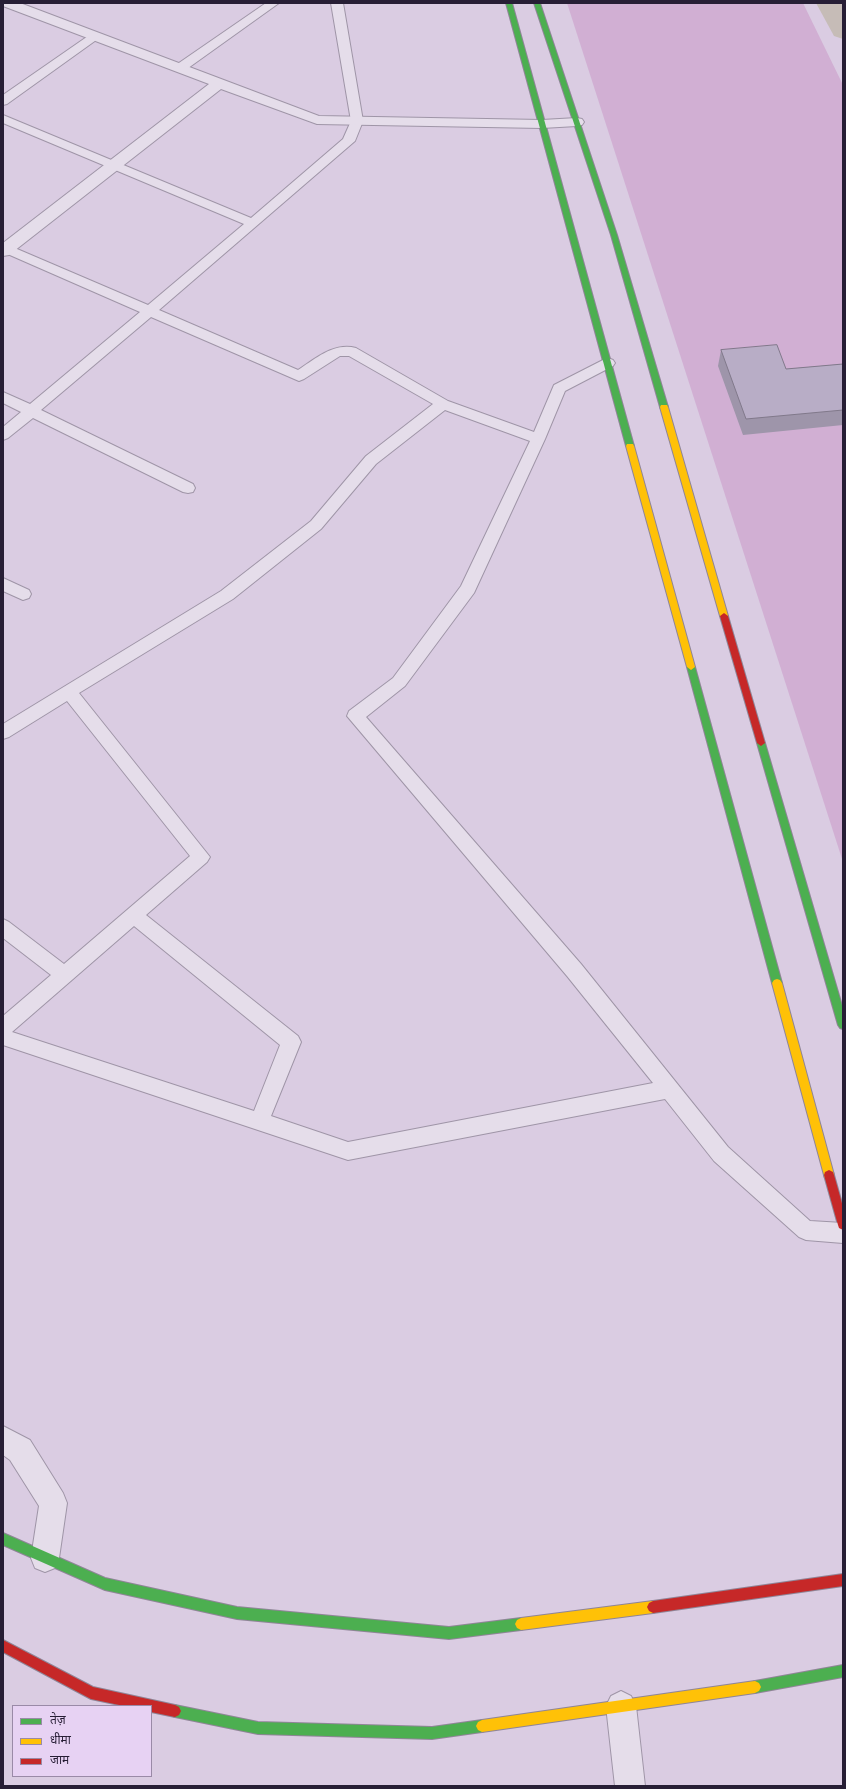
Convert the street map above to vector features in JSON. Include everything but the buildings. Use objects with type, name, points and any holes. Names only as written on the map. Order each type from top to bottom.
[{"type":"street","points":[[7,3],[317,120],[542,124],[577,122]]},
{"type":"street","points":[[509,3],[843,1225]]},
{"type":"street","points":[[537,3],[614,235],[843,1025]]},
{"type":"street","points":[[4,248],[220,83]]},
{"type":"street","points":[[3,1439],[20,1450],[54,1503],[45,1558]]},
{"type":"street","points":[[3,1539],[105,1584],[237,1614],[449,1633],[738,1596],[843,1580]]},
{"type":"street","points":[[3,1646],[91,1693],[148,1705]]},
{"type":"street","points":[[152,1706],[258,1728],[432,1733],[757,1687],[843,1671]]},
{"type":"street","points":[[621,1706],[630,1786]]},
{"type":"lane","points":[[180,68],[273,3]]},
{"type":"lane","points":[[3,435],[349,141],[357,121],[337,3]]},
{"type":"lane","points":[[3,101],[95,36]]},
{"type":"lane","points":[[3,119],[253,223]]},
{"type":"lane","points":[[4,248],[299,376],[337,352],[351,351],[443,404],[538,439]]},
{"type":"lane","points":[[608,363],[559,388],[538,439],[468,589],[399,682],[355,716],[574,970],[721,1154],[806,1230],[843,1233]]},
{"type":"lane","points":[[3,397],[188,488]]},
{"type":"lane","points":[[3,732],[227,595],[316,525],[371,460],[443,404]]},
{"type":"lane","points":[[3,584],[23,594]]},
{"type":"lane","points":[[3,1028],[201,857],[70,692]]},
{"type":"lane","points":[[134,916],[291,1042],[260,1122]]},
{"type":"lane","points":[[3,927],[64,975]]},
{"type":"lane","points":[[3,1037],[348,1151],[669,1089]]},
{"type":"shaded area","points":[[567,3],[803,3],[843,85],[843,862]]},
{"type":"waterway","points":[[829,3],[843,31]]},
{"type":"traffic: fast","points":[[509,3],[630,446]]},
{"type":"traffic: fast","points":[[537,3],[614,235],[664,407]]},
{"type":"traffic: fast","points":[[691,667],[777,983]]},
{"type":"traffic: fast","points":[[761,743],[843,1025]]},
{"type":"traffic: fast","points":[[3,1539],[105,1584],[237,1613],[449,1633],[521,1624]]},
{"type":"traffic: fast","points":[[755,1687],[843,1671]]},
{"type":"traffic: fast","points":[[175,1711],[258,1728],[432,1733],[482,1726]]},
{"type":"traffic: slow","points":[[664,407],[724,616]]},
{"type":"traffic: slow","points":[[630,446],[691,667]]},
{"type":"traffic: slow","points":[[777,983],[829,1175]]},
{"type":"traffic: slow","points":[[521,1624],[653,1607]]},
{"type":"traffic: slow","points":[[482,1726],[755,1687]]},
{"type":"traffic: jam","points":[[724,616],[761,743]]},
{"type":"traffic: jam","points":[[829,1175],[843,1225]]},
{"type":"traffic: jam","points":[[653,1607],[843,1580]]},
{"type":"traffic: jam","points":[[3,1646],[91,1693],[147,1705]]},
{"type":"traffic: jam","points":[[152,1706],[175,1711]]}]
